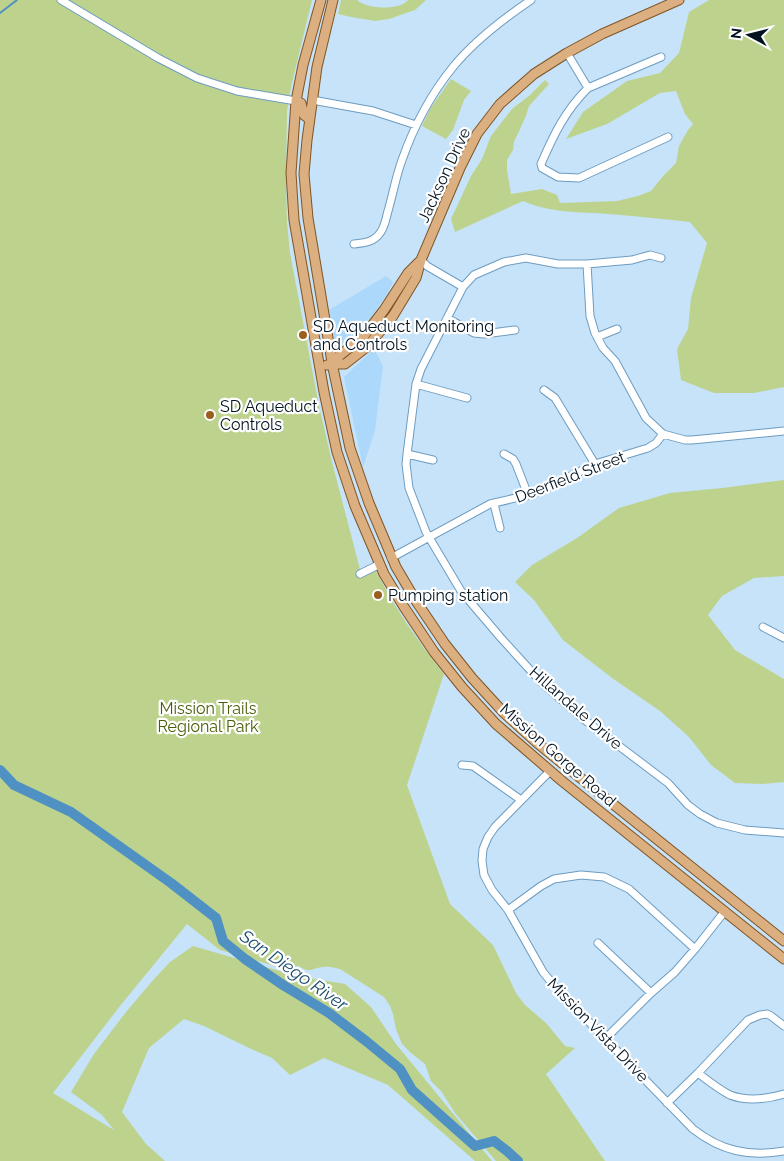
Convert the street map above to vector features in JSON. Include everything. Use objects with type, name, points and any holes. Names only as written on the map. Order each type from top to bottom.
[{"type":"main road","name":"Mission Gorge Road","points":[[321,0],[303,65],[296,100],[291,172],[294,220],[337,452],[355,506],[384,574],[434,652],[462,687],[496,724],[550,771],[784,959]]},
{"type":"main road","name":"Mission Gorge Road","points":[[333,0],[317,68],[309,119],[304,174],[308,218],[333,364],[350,448],[369,503],[396,567],[416,602],[445,644],[472,678],[504,713],[536,742],[784,942]]},
{"type":"main road","name":"Jackson Drive","points":[[320,368],[333,364],[339,356],[363,337],[384,310],[408,273],[421,260],[460,168],[477,134],[500,104],[534,74],[567,53],[669,2],[679,0]]},
{"type":"main road","points":[[296,100],[301,104],[304,115],[309,119]]},
{"type":"street","points":[[61,0],[151,54],[197,78],[237,91],[296,100]]},
{"type":"street","points":[[354,244],[364,244],[382,231],[402,160],[416,125],[427,104],[452,67],[493,28],[531,0]]},
{"type":"street","points":[[567,53],[588,88]]},
{"type":"street","points":[[661,57],[588,88],[579,96],[555,132],[541,164],[542,168],[554,176],[560,178],[579,178],[668,137]]},
{"type":"street","points":[[312,100],[373,111],[416,125]]},
{"type":"street","name":"Hillandale Drive","points":[[661,258],[650,255],[632,260],[587,264],[558,264],[526,258],[504,262],[474,275],[463,287],[421,369],[416,384],[406,464],[409,488],[430,538],[462,591],[540,682],[586,722],[668,783],[688,805],[700,814],[717,823],[745,830],[784,833]]},
{"type":"street","points":[[421,260],[427,266],[463,287]]},
{"type":"street","points":[[587,264],[590,316],[595,334],[603,348],[615,361],[646,418],[663,434],[684,440],[692,440],[784,431]]},
{"type":"street","points":[[447,318],[474,333],[484,334],[515,330]]},
{"type":"street","points":[[597,337],[617,329]]},
{"type":"street","points":[[416,384],[467,398]]},
{"type":"street","points":[[544,390],[555,398],[595,464]]},
{"type":"street","name":"Deerfield Street","points":[[392,558],[490,504],[545,489],[595,464],[648,448],[656,443],[663,434]]},
{"type":"street","points":[[407,454],[433,460]]},
{"type":"street","points":[[504,454],[513,459],[516,464],[528,495]]},
{"type":"street","points":[[494,504],[500,528]]},
{"type":"street","points":[[360,574],[380,564]]},
{"type":"street","points":[[763,627],[784,638]]},
{"type":"street","points":[[462,764],[473,766],[521,800]]},
{"type":"street","name":"Mission Vista Drive","points":[[550,771],[495,827],[488,837],[482,861],[484,875],[492,890],[508,910],[543,972],[556,988],[693,1129],[703,1137],[731,1150],[756,1154],[784,1151]]},
{"type":"street","points":[[508,910],[541,886],[554,880],[581,875],[604,878],[629,889],[695,949]]},
{"type":"street","points":[[606,1038],[675,972],[725,911]]},
{"type":"street","points":[[598,943],[651,993]]},
{"type":"street","points":[[667,1103],[748,1020],[767,1014],[784,1026]]},
{"type":"street","points":[[698,1073],[730,1095],[746,1099],[768,1099],[784,1094]]},
{"type":"shaded area","points":[[386,276],[393,282],[388,293],[372,316],[345,344],[336,346],[329,310]]},
{"type":"shaded area","points":[[374,349],[383,366],[375,430],[363,467],[344,377]]},
{"type":"green space","name":"Mission Trails Regional Park","points":[[0,0],[312,0],[287,111],[286,181],[290,253],[319,406],[362,577],[376,571],[407,624],[444,674],[407,785],[450,904],[493,945],[516,993],[525,1005],[546,1023],[565,1046],[575,1048],[546,1074],[605,1161],[496,1161],[455,1113],[441,1091],[431,1081],[425,1064],[402,1044],[390,1006],[384,997],[340,969],[325,967],[309,970],[299,966],[278,967],[220,950],[187,924],[120,1006],[53,1093],[114,1130],[102,1115],[71,1092],[94,1054],[126,1012],[170,962],[193,946],[297,976],[345,984],[371,1007],[396,1044],[492,1161],[475,1161],[388,1085],[324,1058],[290,1075],[272,1058],[204,1026],[184,1019],[149,1048],[122,1112],[146,1144],[165,1161],[0,1161]]},
{"type":"green space","points":[[341,0],[357,0],[368,5],[383,8],[398,6],[408,0],[426,0],[415,10],[389,19],[375,21],[338,14]]},
{"type":"green space","points":[[709,0],[784,0],[784,387],[754,393],[714,393],[681,380],[677,349],[688,329],[691,298],[707,243],[690,222],[565,211],[544,208],[523,201],[455,232],[451,219],[471,176],[482,159],[491,136],[512,109],[545,80],[549,84],[529,106],[514,142],[513,150],[507,160],[511,194],[542,189],[557,195],[560,203],[617,201],[651,191],[676,163],[679,146],[693,124],[685,114],[676,91],[660,93],[607,124],[566,139],[583,112],[627,81],[660,73],[679,53],[689,12]]},
{"type":"green space","points":[[451,79],[471,91],[464,100],[453,130],[446,139],[422,126],[430,109]]},
{"type":"green space","points":[[784,480],[784,576],[754,578],[722,596],[708,615],[735,650],[784,679],[784,782],[763,784],[735,783],[711,765],[689,737],[660,711],[612,678],[563,640],[534,600],[515,582],[532,565],[577,538],[619,508],[670,493]]},
{"type":"waterway","points":[[0,13],[17,0]]},
{"type":"waterway","name":"San Diego River","points":[[0,770],[14,785],[71,812],[171,883],[216,918],[223,941],[245,959],[329,1013],[366,1041],[400,1069],[412,1090],[475,1146],[494,1141],[518,1161]]},
{"type":"place","name":"SD Aqueduct Monitoring and Controls","points":[[303,335]]},
{"type":"place","name":"SD Aqueduct Controls","points":[[210,415]]},
{"type":"place","name":"Pumping station","points":[[378,595]]}]
